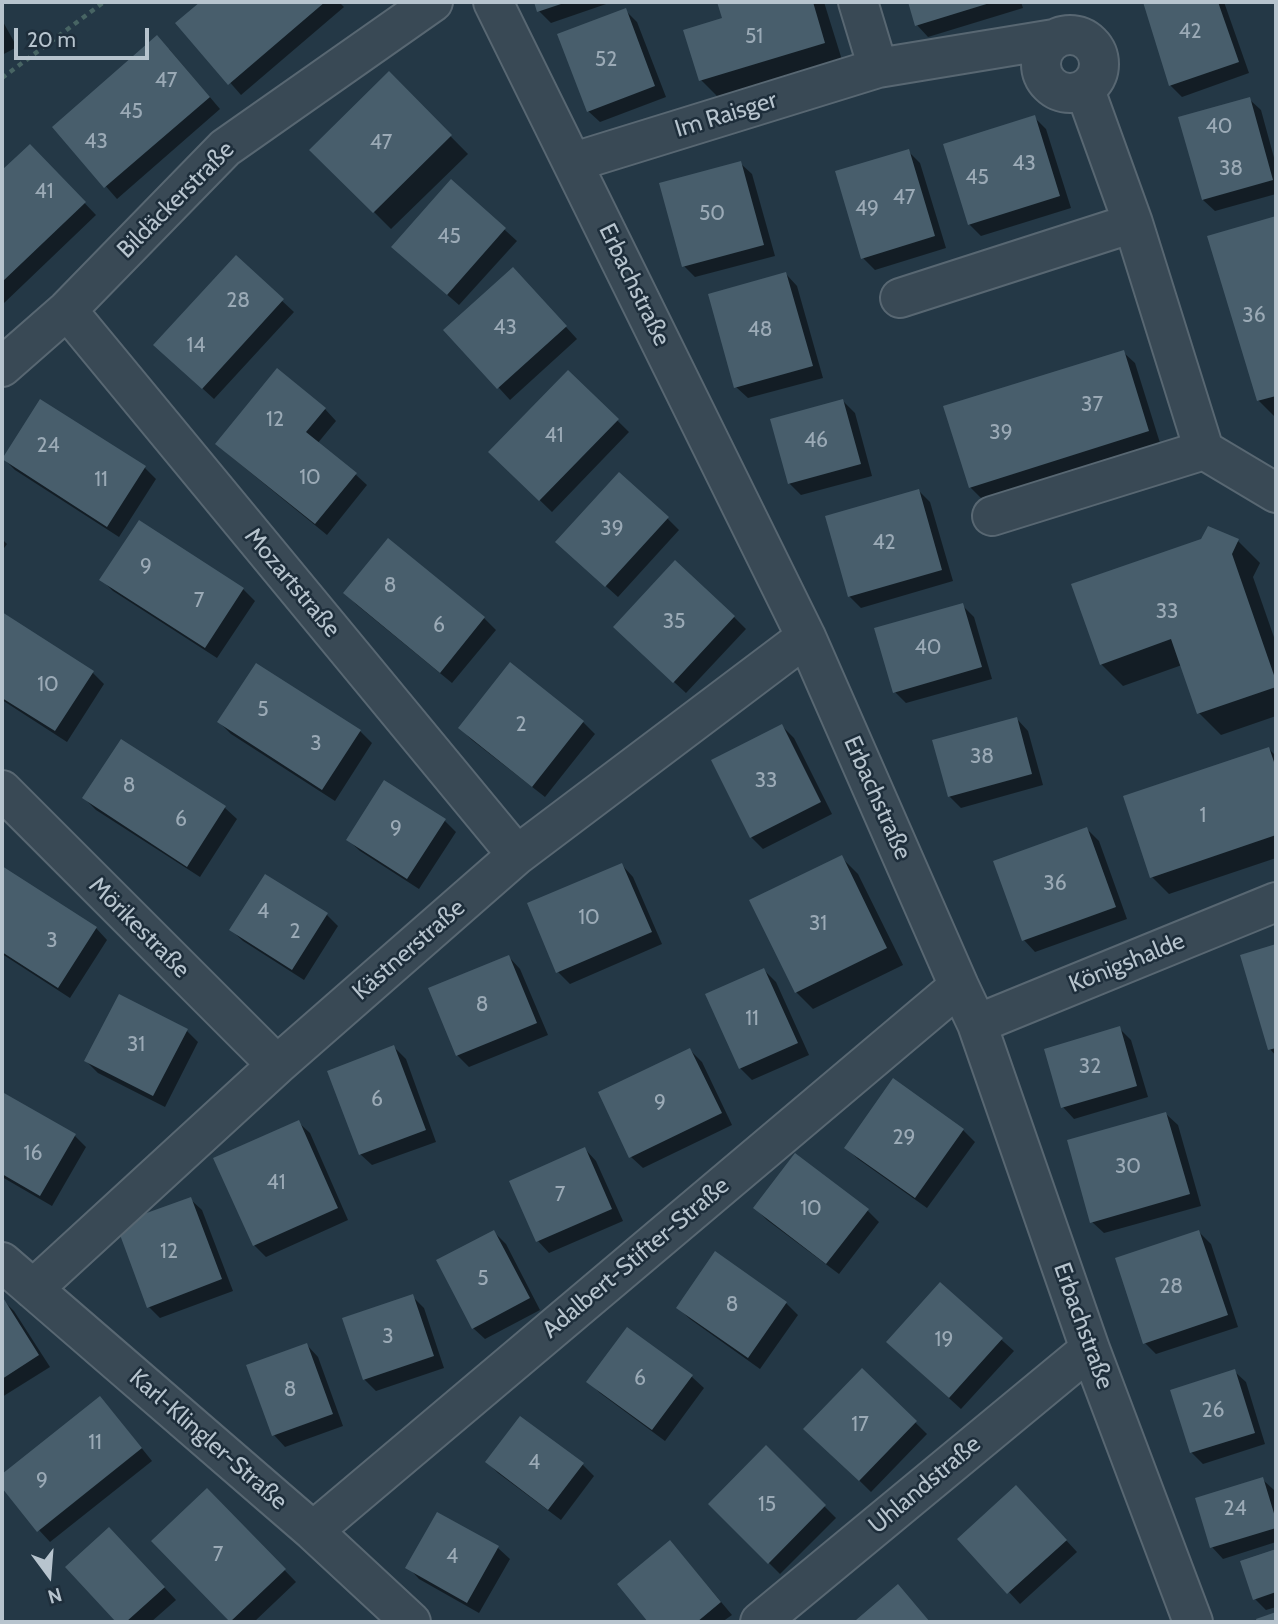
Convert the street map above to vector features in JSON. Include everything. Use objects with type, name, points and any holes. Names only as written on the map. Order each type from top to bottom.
[{"type":"street","name":"Bildäckerstraße","points":[[2,367],[66,310],[225,148],[433,2]]},
{"type":"street","name":"Erbachstraße","points":[[493,2],[806,637],[977,1024],[1090,1349],[1193,1622]]},
{"type":"street","points":[[858,2],[878,68]]},
{"type":"street","name":"Im Raisger","points":[[574,162],[878,68],[1054,39],[1070,34],[1083,37],[1095,48],[1100,63],[1097,77],[1084,90],[1133,223],[1204,450]]},
{"type":"street","points":[[900,298],[1133,223]]},
{"type":"street","name":"Mozartstraße","points":[[66,310],[517,855]]},
{"type":"street","points":[[992,516],[1204,450],[1276,492]]},
{"type":"street","points":[[1276,466],[1273,478],[1276,492]]},
{"type":"street","name":"Kästnerstraße","points":[[33,1289],[277,1065],[517,855],[806,637]]},
{"type":"street","name":"Mörikestraße","points":[[2,790],[277,1065]]},
{"type":"street","name":"Königshalde","points":[[977,1024],[1276,902]]},
{"type":"street","name":"Adalbert-Stifter-Straße","points":[[313,1531],[959,986]]},
{"type":"street","name":"Karl-Klingler-Straße","points":[[2,1262],[313,1531],[411,1622]]},
{"type":"street","name":"Uhlandstraße","points":[[760,1622],[1090,1349]]},
{"type":"path","points":[[2,78],[104,2]]},
{"type":"building","points":[[200,2],[325,2],[228,85],[175,23]]},
{"type":"building","points":[[534,2],[567,2],[537,12]]},
{"type":"building","points":[[717,2],[813,2],[825,43],[699,81],[683,30],[722,18]]},
{"type":"building","points":[[908,2],[993,2],[915,26]]},
{"type":"building","points":[[1143,2],[1218,2],[1239,62],[1169,86]]},
{"type":"building","points":[[626,8],[655,86],[587,112],[557,34]]},
{"type":"building","points":[[157,35],[210,97],[104,188],[52,127]]},
{"type":"building","points":[[389,71],[452,135],[373,213],[309,150]]},
{"type":"building","points":[[1250,97],[1273,180],[1202,200],[1178,117]]},
{"type":"building","points":[[1035,115],[1060,196],[968,225],[943,144]]},
{"type":"building","points":[[30,144],[86,202],[2,282],[2,170]]},
{"type":"building","points":[[909,149],[935,236],[861,259],[835,171]]},
{"type":"building","points":[[741,161],[764,245],[682,267],[659,183]]},
{"type":"building","points":[[451,179],[506,228],[447,295],[391,247]]},
{"type":"building","points":[[1276,216],[1276,396],[1257,401],[1207,236]]},
{"type":"building","points":[[236,255],[284,299],[202,389],[153,345]]},
{"type":"building","points":[[513,267],[567,326],[497,389],[443,330]]},
{"type":"building","points":[[786,272],[813,366],[734,388],[708,294]]},
{"type":"building","points":[[1124,350],[1149,431],[969,488],[943,406]]},
{"type":"building","points":[[277,368],[326,408],[306,432],[357,473],[315,524],[215,444]]},
{"type":"building","points":[[568,370],[619,419],[539,501],[488,452]]},
{"type":"building","points":[[40,399],[146,466],[107,527],[2,459]]},
{"type":"building","points":[[843,399],[861,464],[788,484],[770,419]]},
{"type":"building","points":[[619,472],[669,517],[605,587],[555,542]]},
{"type":"building","points":[[919,489],[942,570],[848,597],[825,516]]},
{"type":"building","points":[[139,520],[244,588],[205,648],[99,580]]},
{"type":"building","points":[[1208,526],[1239,539],[1232,554],[1276,687],[1197,714],[1171,639],[1100,665],[1071,584],[1201,539]]},
{"type":"building","points":[[388,538],[485,617],[440,673],[343,593]]},
{"type":"building","points":[[675,560],[735,616],[673,683],[613,627]]},
{"type":"building","points":[[963,603],[982,667],[893,693],[874,628]]},
{"type":"building","points":[[2,612],[94,671],[55,731],[2,698]]},
{"type":"building","points":[[510,662],[584,721],[532,787],[458,728]]},
{"type":"building","points":[[256,663],[361,730],[322,790],[217,722]]},
{"type":"building","points":[[1017,717],[1032,774],[948,797],[932,740]]},
{"type":"building","points":[[782,724],[821,802],[750,838],[711,760]]},
{"type":"building","points":[[121,739],[226,806],[187,867],[82,798]]},
{"type":"building","points":[[1269,747],[1276,768],[1276,835],[1150,878],[1123,796]]},
{"type":"building","points":[[384,780],[446,819],[407,879],[346,840]]},
{"type":"building","points":[[1087,827],[1116,907],[1022,941],[993,861]]},
{"type":"building","points":[[842,855],[887,948],[795,993],[749,900]]},
{"type":"building","points":[[622,863],[652,932],[556,973],[527,903]]},
{"type":"building","points":[[2,866],[97,927],[58,988],[2,952]]},
{"type":"building","points":[[265,874],[328,913],[292,970],[229,930]]},
{"type":"building","points":[[1276,944],[1276,1048],[1268,1050],[1240,955]]},
{"type":"building","points":[[509,955],[537,1023],[456,1056],[428,988]]},
{"type":"building","points":[[764,968],[798,1043],[739,1069],[705,994]]},
{"type":"building","points":[[119,994],[188,1029],[153,1096],[84,1061]]},
{"type":"building","points":[[1120,1026],[1137,1086],[1061,1108],[1044,1049]]},
{"type":"building","points":[[394,1045],[426,1130],[359,1155],[327,1071]]},
{"type":"building","points":[[690,1048],[722,1113],[629,1158],[598,1092]]},
{"type":"building","points":[[893,1078],[964,1129],[915,1198],[844,1148]]},
{"type":"building","points":[[4,1093],[76,1134],[40,1196],[2,1174]]},
{"type":"building","points":[[1166,1112],[1190,1194],[1090,1223],[1067,1140]]},
{"type":"building","points":[[299,1120],[338,1208],[253,1246],[213,1158]]},
{"type":"building","points":[[585,1147],[612,1209],[536,1242],[509,1181]]},
{"type":"building","points":[[795,1153],[869,1209],[826,1264],[753,1208]]},
{"type":"building","points":[[191,1197],[222,1279],[147,1308],[116,1224]]},
{"type":"building","points":[[494,1230],[530,1298],[472,1329],[436,1260]]},
{"type":"building","points":[[1199,1230],[1228,1315],[1143,1344],[1115,1258]]},
{"type":"building","points":[[715,1251],[787,1302],[748,1358],[676,1308]]},
{"type":"building","points":[[940,1282],[1003,1338],[949,1398],[886,1342]]},
{"type":"building","points":[[413,1294],[434,1356],[363,1380],[342,1318]]},
{"type":"building","points":[[2,1296],[39,1355],[2,1379]]},
{"type":"building","points":[[627,1327],[693,1375],[652,1430],[586,1382]]},
{"type":"building","points":[[307,1343],[333,1414],[272,1436],[246,1365]]},
{"type":"building","points":[[862,1368],[917,1421],[859,1481],[803,1429]]},
{"type":"building","points":[[1235,1369],[1255,1433],[1190,1453],[1170,1390]]},
{"type":"building","points":[[100,1396],[142,1448],[37,1532],[2,1488],[2,1474]]},
{"type":"building","points":[[520,1416],[584,1463],[548,1510],[485,1462]]},
{"type":"building","points":[[766,1445],[826,1505],[768,1564],[708,1504]]},
{"type":"building","points":[[1263,1477],[1276,1528],[1210,1548],[1195,1498]]},
{"type":"building","points":[[1016,1485],[1067,1540],[1007,1594],[957,1539]]},
{"type":"building","points":[[207,1488],[286,1569],[230,1622],[151,1541]]},
{"type":"building","points":[[437,1512],[499,1546],[467,1603],[405,1568]]},
{"type":"building","points":[[109,1527],[165,1587],[126,1622],[116,1622],[65,1567]]},
{"type":"building","points":[[670,1540],[721,1602],[697,1622],[648,1622],[617,1584]]},
{"type":"building","points":[[1276,1549],[1276,1592],[1253,1600],[1240,1561]]},
{"type":"building","points":[[898,1584],[930,1622],[853,1622],[856,1620]]},
{"type":"building","points":[[1276,1612],[1276,1622],[1257,1622],[1256,1619]]}]
